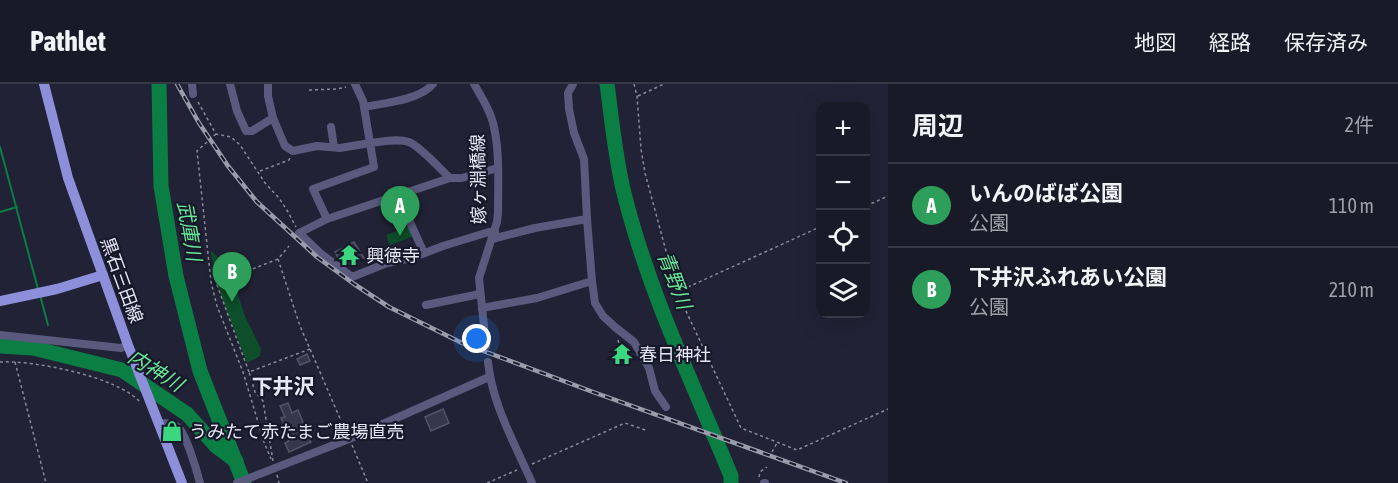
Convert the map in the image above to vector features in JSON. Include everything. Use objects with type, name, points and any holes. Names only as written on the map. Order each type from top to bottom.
[{"type":"main road","name":"黒石三田線","points":[[44,84],[68,178],[134,360],[146,404],[159,423],[182,483]]},
{"type":"main road","points":[[0,301],[57,289],[103,275]]},
{"type":"street","points":[[192,84],[193,94]]},
{"type":"street","points":[[230,84],[237,111],[246,131],[252,131],[273,118]]},
{"type":"street","points":[[268,84],[273,118],[285,146],[293,151],[317,146],[334,147],[388,141],[408,142],[417,147],[450,178]]},
{"type":"street","points":[[364,107],[402,100],[428,90],[433,84]]},
{"type":"street","name":"嫁ヶ淵橋線","points":[[474,84],[494,126],[498,153],[498,213],[479,278],[486,346]]},
{"type":"street","points":[[573,84],[568,93],[569,109],[574,133],[584,159],[595,303],[609,321],[634,342],[649,368],[655,391],[666,407]]},
{"type":"street","points":[[327,219],[313,189],[374,167],[363,101],[356,85]]},
{"type":"street","points":[[331,127],[334,147]]},
{"type":"street","points":[[498,168],[462,178],[450,178],[327,219],[299,233],[320,253],[352,277],[387,263],[412,258],[489,232],[493,235],[587,219]]},
{"type":"street","points":[[393,197],[409,220],[424,253]]},
{"type":"street","points":[[482,308],[537,297],[592,281]]},
{"type":"street","points":[[426,305],[480,294]]},
{"type":"street","points":[[0,335],[121,348],[128,345]]},
{"type":"street","points":[[488,362],[489,377],[500,411],[532,483]]},
{"type":"street","points":[[237,483],[349,439],[489,377]]},
{"type":"street","points":[[159,423],[173,424],[180,428],[194,461],[200,483]]},
{"type":"path","points":[[634,84],[645,173],[677,292],[741,428],[797,450],[888,409]]},
{"type":"path","points":[[637,96],[664,84]]},
{"type":"path","points":[[309,90],[337,89],[356,85]]},
{"type":"path","points":[[193,94],[216,134],[231,137],[240,145],[288,212],[299,233]]},
{"type":"path","points":[[216,134],[197,151],[211,282],[217,306],[243,372],[271,469]]},
{"type":"path","points":[[258,172],[289,160],[293,151]]},
{"type":"path","points":[[870,205],[888,196]]},
{"type":"path","points":[[677,292],[816,229]]},
{"type":"path","points":[[271,469],[263,401],[255,392],[217,285],[231,277],[278,259],[289,246]]},
{"type":"path","points":[[278,259],[300,326],[368,483]]},
{"type":"path","points":[[249,372],[310,349]]},
{"type":"path","points":[[15,361],[46,483]]},
{"type":"path","points":[[0,362],[15,361],[58,368],[109,382],[146,404]]},
{"type":"path","points":[[487,483],[625,423],[648,431]]},
{"type":"path","points":[[772,452],[777,442]]},
{"type":"path","points":[[757,483],[760,472],[767,467]]},
{"type":"green space","points":[[410,226],[414,236],[390,245],[386,235]]},
{"type":"green space","points":[[212,251],[232,277],[245,316],[261,349],[260,356],[247,363],[217,285]]},
{"type":"building","name":"興徳寺","points":[[354,242],[364,258],[350,264],[348,260],[344,263],[335,252]]},
{"type":"building","points":[[307,354],[310,361],[300,365],[297,359]]},
{"type":"building","points":[[288,403],[292,413],[298,410],[311,442],[289,452],[285,443],[289,441],[285,433],[287,431],[281,418],[285,417],[280,406]]},
{"type":"building","points":[[443,409],[449,423],[431,431],[425,417]]},
{"type":"waterway","name":"武庫川","points":[[159,84],[161,186],[176,276],[200,371],[244,483]]},
{"type":"waterway","name":"青野川","points":[[607,84],[618,166],[634,229],[658,301],[731,476],[731,483]]},
{"type":"waterway","points":[[0,147],[38,289]]},
{"type":"waterway","points":[[0,212],[17,207]]},
{"type":"waterway","points":[[40,295],[48,325]]},
{"type":"waterway","name":"内神川","points":[[0,346],[33,348],[122,370],[187,414],[216,446],[236,461]]},
{"type":"railway","points":[[177,84],[199,123],[228,166],[257,202],[317,257],[389,307],[462,343],[846,483]]},
{"type":"place","name":"いんのばば公園","points":[[400,236]]},
{"type":"place","name":"興徳寺","points":[[349,255]]},
{"type":"place","name":"下井沢ふれあい公園","points":[[232,302]]},
{"type":"place","name":"春日神社","points":[[622,354]]},
{"type":"place","name":"うみたて赤たまご農場直売","points":[[172,431]]},
{"type":"district","name":"下井沢","points":[[283,386]]}]
